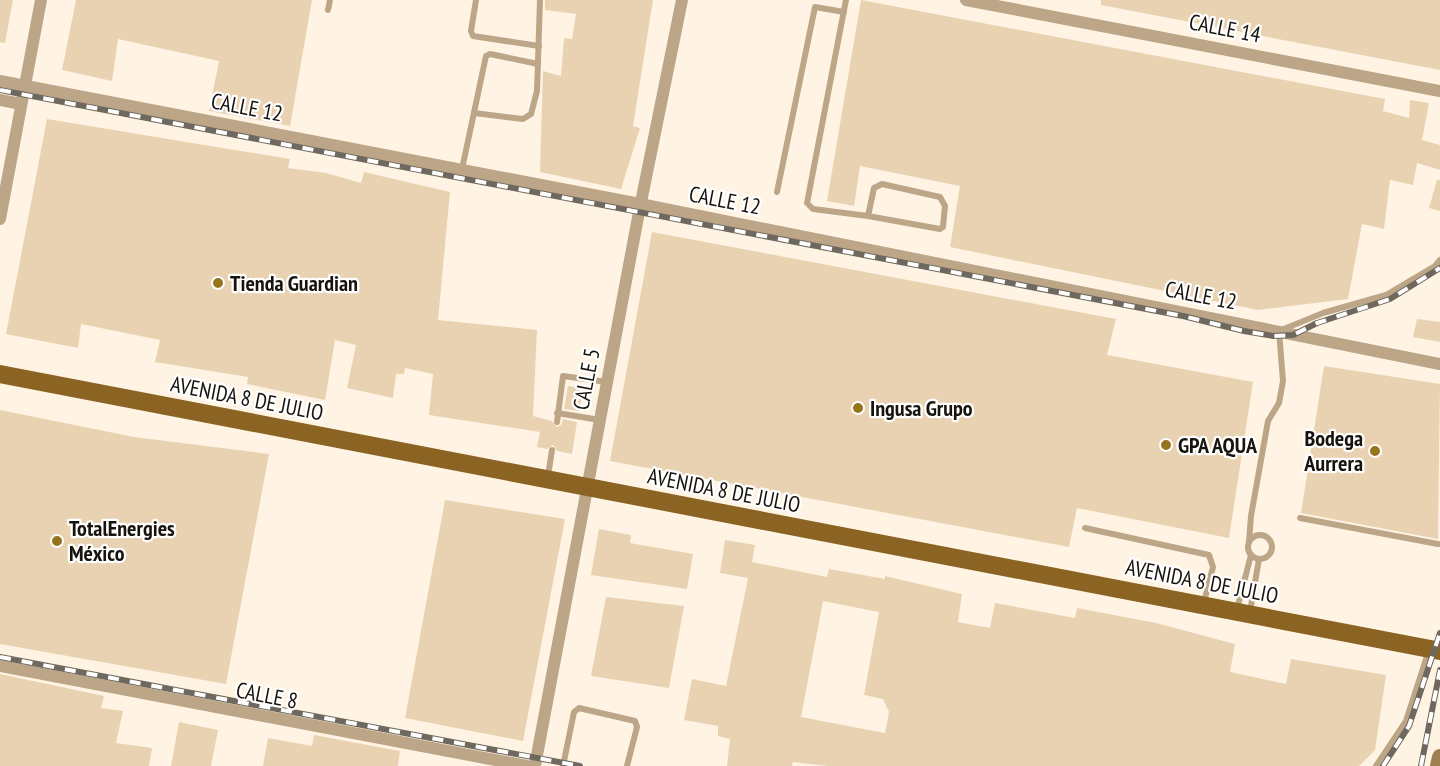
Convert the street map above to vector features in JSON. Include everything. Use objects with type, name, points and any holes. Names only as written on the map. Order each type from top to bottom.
[{"type":"main road","name":"AVENIDA 8 DE JULIO","points":[[0,374],[1435,650]]},
{"type":"main road","points":[[1438,766],[1440,757]]},
{"type":"street","points":[[0,219],[41,0]]},
{"type":"street","name":"CALLE 5","points":[[535,766],[640,204],[681,0]]},
{"type":"street","name":"CALLE 14","points":[[966,0],[1440,91]]},
{"type":"street","name":"CALLE 12","points":[[0,81],[640,204],[1440,364]]},
{"type":"street","points":[[0,100],[21,104]]},
{"type":"street","name":"CALLE 8","points":[[0,666],[527,766]]},
{"type":"lane","points":[[328,10],[330,0]]},
{"type":"lane","points":[[476,0],[471,32],[473,36],[538,46]]},
{"type":"lane","points":[[474,113],[528,118],[537,91],[540,0]]},
{"type":"lane","points":[[846,0],[807,199],[813,209],[940,229],[943,227],[945,206],[940,196],[882,184],[874,188],[868,216]]},
{"type":"lane","points":[[777,192],[815,7],[844,12]]},
{"type":"lane","points":[[462,170],[487,55],[538,64]]},
{"type":"lane","points":[[1243,614],[1251,555],[1251,516],[1268,421],[1279,403],[1283,381],[1279,331],[1323,313],[1386,294],[1435,266],[1440,260]]},
{"type":"lane","points":[[557,422],[564,375],[607,382]]},
{"type":"lane","points":[[558,413],[600,420]]},
{"type":"lane","points":[[547,480],[552,450]]},
{"type":"lane","points":[[1300,518],[1438,544]]},
{"type":"lane","points":[[1085,528],[1209,555],[1213,567],[1203,605]]},
{"type":"lane","points":[[1243,614],[1259,559],[1270,553],[1269,539],[1261,536],[1250,542]]},
{"type":"lane","points":[[1251,555],[1259,559]]},
{"type":"lane","points":[[1376,766],[1406,721],[1435,650]]},
{"type":"lane","points":[[563,766],[574,712],[579,708],[635,721],[637,727],[627,766]]},
{"type":"building","points":[[0,0],[13,0],[5,43],[0,42]]},
{"type":"building","points":[[76,0],[312,0],[290,126],[209,111],[219,61],[118,39],[112,81],[62,70]]},
{"type":"building","points":[[545,0],[653,0],[633,126],[640,128],[621,189],[540,172],[543,71],[561,76],[564,38],[572,39],[576,14],[545,10]]},
{"type":"building","points":[[861,0],[1385,99],[1383,111],[1409,118],[1410,100],[1429,103],[1422,140],[1440,145],[1440,170],[1417,163],[1413,185],[1390,180],[1384,229],[1362,224],[1348,299],[1258,310],[950,247],[960,186],[860,166],[854,206],[827,201]]},
{"type":"building","points":[[1101,0],[1440,0],[1440,70],[1101,5]]},
{"type":"building","points":[[47,119],[290,159],[288,168],[326,173],[361,183],[364,172],[450,192],[438,320],[537,330],[533,416],[552,421],[557,427],[561,425],[563,419],[577,422],[572,454],[557,451],[553,445],[547,449],[537,447],[540,432],[429,415],[433,374],[405,368],[404,374],[396,374],[393,398],[347,388],[356,345],[335,340],[325,400],[247,384],[248,377],[155,362],[160,340],[81,324],[78,348],[6,334]]},
{"type":"building","points":[[1437,180],[1440,180],[1440,211],[1429,208]]},
{"type":"building","name":"Ingusa Grupo","points":[[652,232],[1116,319],[1107,355],[1253,382],[1229,538],[1077,508],[1069,547],[610,461]]},
{"type":"building","points":[[1417,319],[1440,322],[1440,342],[1413,337]]},
{"type":"building","name":"Bodega Aurrera","points":[[1324,366],[1440,384],[1438,539],[1301,513]]},
{"type":"building","points":[[568,386],[583,388],[579,411],[564,409]]},
{"type":"building","points":[[0,410],[134,437],[269,454],[226,684],[0,644]]},
{"type":"building","points":[[445,500],[565,519],[523,741],[405,718]]},
{"type":"building","points":[[599,529],[631,535],[630,543],[693,554],[687,589],[591,575]]},
{"type":"building","points":[[725,540],[755,545],[752,562],[827,577],[829,569],[885,579],[885,576],[962,594],[958,622],[990,628],[995,603],[1075,618],[1077,608],[1156,623],[1235,644],[1230,672],[1286,684],[1291,659],[1386,675],[1375,750],[1359,766],[827,766],[793,762],[792,766],[727,766],[730,739],[718,736],[718,726],[684,720],[692,679],[726,686],[748,578],[720,573]],"holes":[[[823,601],[879,612],[864,695],[883,699],[889,712],[885,733],[801,717]]]},
{"type":"building","points":[[606,597],[684,606],[669,688],[591,676]]},
{"type":"building","points":[[0,674],[104,696],[101,708],[123,711],[116,743],[152,748],[149,766],[0,766]]},
{"type":"building","points":[[179,722],[218,730],[211,766],[171,766]]},
{"type":"building","points":[[314,735],[400,751],[398,766],[263,766],[268,738],[312,746]]},
{"type":"railway","points":[[0,90],[1183,316],[1273,336],[1293,335],[1317,323],[1390,299],[1440,268]]},
{"type":"railway","points":[[1383,766],[1409,726],[1440,633]]},
{"type":"railway","points":[[0,657],[580,766]]},
{"type":"railway","points":[[1421,766],[1440,670]]},
{"type":"place","name":"Tienda Guardian","points":[[218,283]]},
{"type":"place","name":"Ingusa Grupo","points":[[858,408]]},
{"type":"place","name":"GPA AQUA","points":[[1166,445]]},
{"type":"place","name":"Bodega Aurrera","points":[[1375,451]]},
{"type":"place","name":"TotalEnergies México","points":[[57,541]]}]
